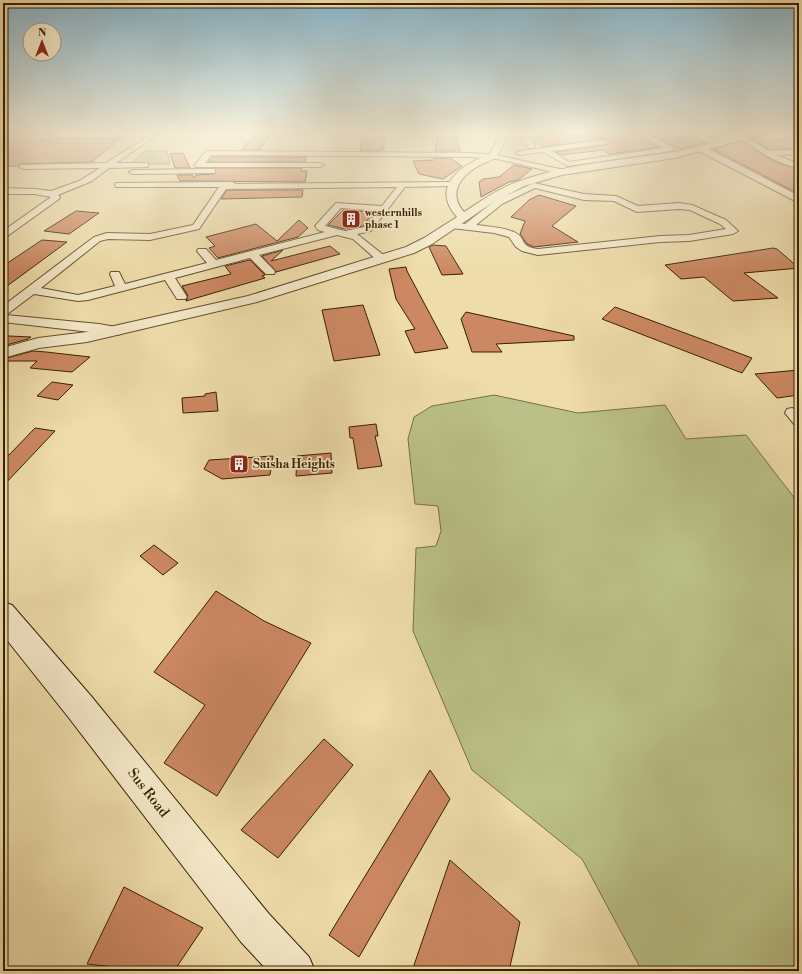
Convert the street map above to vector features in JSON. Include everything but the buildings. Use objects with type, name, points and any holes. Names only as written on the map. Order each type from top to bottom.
[{"type":"main road","name":"Sus Road","points":[[3,614],[85,713],[255,928],[295,971]]},
{"type":"street","points":[[52,194],[86,179]]},
{"type":"street","points":[[119,185],[202,179]]},
{"type":"street","points":[[458,179],[453,184],[451,202],[461,223]]},
{"type":"street","points":[[461,223],[488,201],[520,184],[535,179]]},
{"type":"street","points":[[757,179],[792,199]]},
{"type":"street","points":[[3,312],[97,239],[106,236],[150,237],[196,227],[221,188],[429,183],[453,184]]},
{"type":"street","points":[[3,353],[38,343],[87,337],[117,331],[252,299],[376,261],[416,247],[499,202],[534,185],[584,197],[616,199],[636,209],[679,206],[692,208],[723,222],[733,231],[689,238],[660,239],[538,252],[521,246],[515,240],[513,235],[461,223]]},
{"type":"street","points":[[31,290],[83,298],[253,255],[368,229],[401,188]]},
{"type":"street","points":[[3,191],[40,191],[52,194],[56,197],[54,200],[3,235]]},
{"type":"street","points":[[343,234],[320,228],[320,226],[339,205],[384,209]]},
{"type":"street","points":[[343,234],[344,240],[358,251],[376,261]]},
{"type":"street","points":[[202,251],[214,265]]},
{"type":"street","points":[[253,255],[270,272]]},
{"type":"street","points":[[115,274],[122,289]]},
{"type":"street","points":[[169,277],[181,297]]},
{"type":"street","points":[[3,318],[117,331]]},
{"type":"street","points":[[799,412],[792,413],[799,420]]},
{"type":"green space","points":[[494,395],[578,413],[665,405],[686,439],[746,435],[799,504],[799,971],[642,971],[582,859],[472,770],[413,631],[416,548],[436,546],[441,531],[438,506],[415,504],[408,439],[414,417],[432,406]]},
{"type":"place","name":"westernhills phase 1","points":[[351,219]]},
{"type":"place","name":"Saisha Heights","points":[[239,464]]}]
